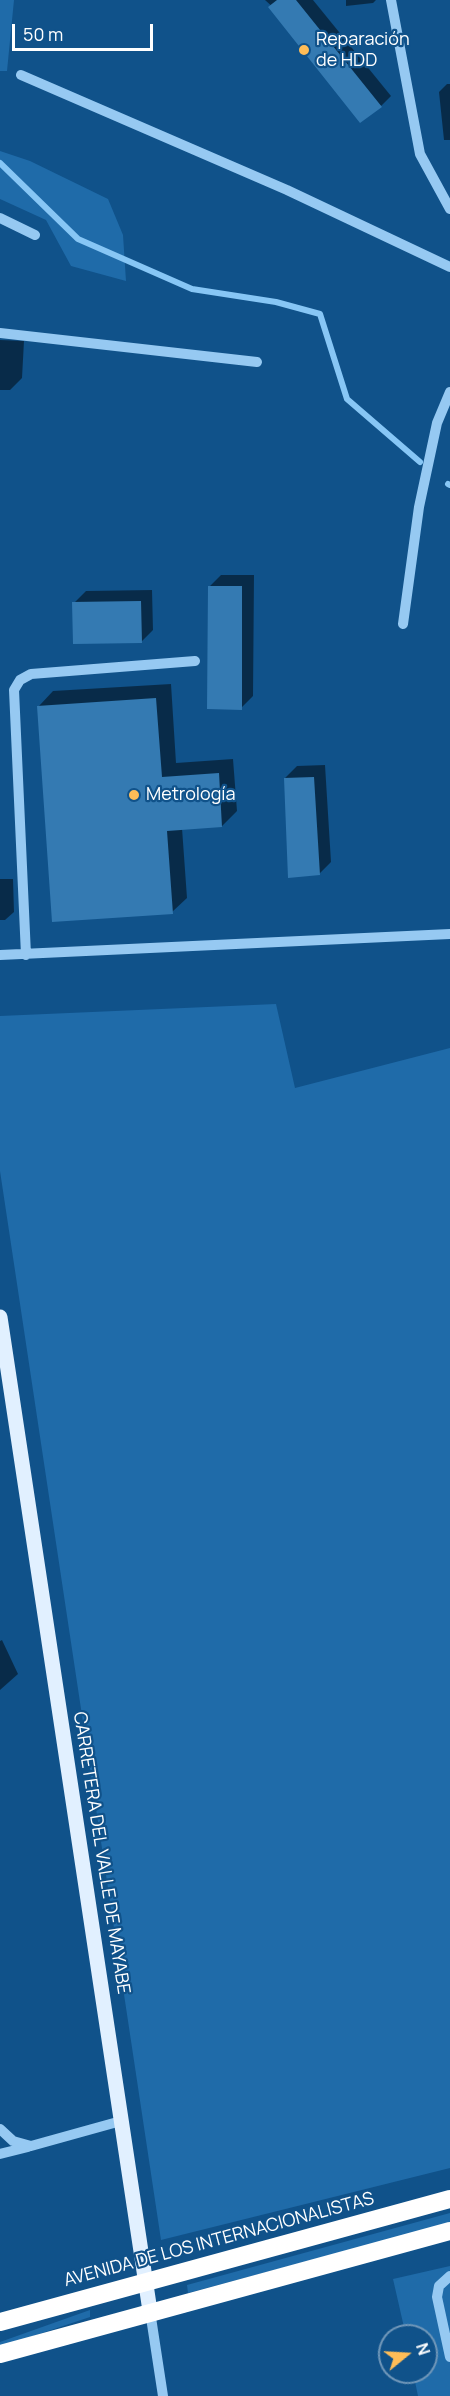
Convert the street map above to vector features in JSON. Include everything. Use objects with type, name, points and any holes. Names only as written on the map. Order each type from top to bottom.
[{"type":"highway","name":"AVENIDA DE LOS INTERNACIONALISTAS","points":[[0,2322],[450,2199]]},
{"type":"highway","points":[[0,2354],[450,2231]]},
{"type":"main road","name":"CARRETERA DEL VALLE DE MAYABE","points":[[0,1317],[150,2312]]},
{"type":"street","points":[[391,0],[420,154],[448,203]]},
{"type":"street","points":[[21,75],[287,190],[450,267]]},
{"type":"street","points":[[0,218],[35,235]]},
{"type":"street","points":[[0,333],[257,362]]},
{"type":"street","points":[[403,624],[419,507],[437,423],[450,392]]},
{"type":"street","points":[[26,955],[14,690],[20,680],[31,674],[195,662]]},
{"type":"street","points":[[0,955],[450,934]]},
{"type":"street","points":[[0,2154],[121,2121]]},
{"type":"street","points":[[0,2128],[13,2141],[31,2146]]},
{"type":"street","points":[[450,2276],[439,2286],[437,2298],[450,2357]]},
{"type":"street","name":"CARRETERA DEL VALLE DE MAYABE","points":[[150,2312],[163,2396]]},
{"type":"shaded area","points":[[0,0],[14,0],[7,71],[0,71]]},
{"type":"shaded area","points":[[0,151],[30,161],[108,199],[123,235],[126,281],[71,266],[46,220],[0,199]]},
{"type":"shaded area","points":[[276,1004],[295,1088],[450,1048],[450,2168],[161,2240],[0,1171],[0,1016]]},
{"type":"shaded area","points":[[450,2213],[450,2223],[188,2293],[187,2285]]},
{"type":"shaded area","points":[[450,2266],[450,2396],[418,2396],[416,2384],[438,2384],[438,2324],[403,2324],[393,2279]]},
{"type":"shaded area","points":[[90,2310],[90,2317],[0,2347],[0,2342]]},
{"type":"building","points":[[277,0],[296,0],[382,107],[360,123],[268,7]]},
{"type":"building","points":[[208,586],[242,586],[242,710],[207,709]]},
{"type":"building","points":[[141,601],[142,643],[73,644],[72,602]]},
{"type":"building","points":[[156,698],[162,777],[219,773],[222,827],[167,831],[173,914],[52,922],[37,706]]},
{"type":"building","points":[[314,777],[320,875],[288,878],[284,778]]},
{"type":"waterway","points":[[0,163],[78,239],[192,289],[276,302],[320,314],[347,399],[420,462]]},
{"type":"place","name":"Reparación de HDD","points":[[304,50]]},
{"type":"place","name":"Metrología","points":[[134,795]]}]
